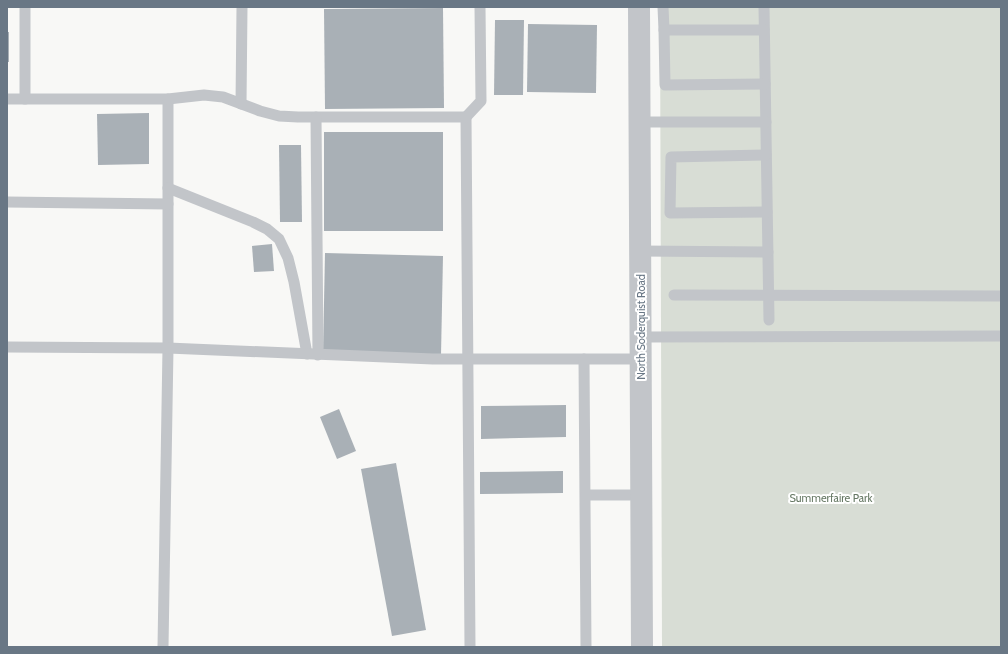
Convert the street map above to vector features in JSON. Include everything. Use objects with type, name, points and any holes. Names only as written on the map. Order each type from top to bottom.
[{"type":"street","name":"North Soderquist Road","points":[[639,7],[642,647]]},
{"type":"lane","points":[[25,7],[25,99]]},
{"type":"lane","points":[[241,104],[242,7]]},
{"type":"lane","points":[[470,647],[466,117],[481,101],[480,7]]},
{"type":"lane","points":[[663,7],[665,85],[765,84]]},
{"type":"lane","points":[[764,7],[769,320]]},
{"type":"lane","points":[[664,30],[764,30]]},
{"type":"lane","points":[[7,99],[168,99],[204,95],[223,97],[260,112],[279,116],[466,117]]},
{"type":"lane","points":[[163,647],[168,348],[168,99]]},
{"type":"lane","points":[[312,355],[316,117]]},
{"type":"lane","points":[[640,122],[766,122]]},
{"type":"lane","points":[[766,155],[671,157],[670,212],[767,212]]},
{"type":"lane","points":[[168,188],[253,222],[267,229],[280,239],[288,258],[312,355]]},
{"type":"lane","points":[[7,202],[168,204]]},
{"type":"lane","points":[[640,252],[768,252]]},
{"type":"lane","points":[[674,295],[1001,296]]},
{"type":"lane","points":[[641,337],[1001,336]]},
{"type":"lane","points":[[7,347],[168,348],[434,359],[641,359]]},
{"type":"lane","points":[[584,359],[586,647]]},
{"type":"lane","points":[[586,495],[641,495]]},
{"type":"green space","name":"Summerfaire Park","points":[[660,7],[1001,7],[1001,647],[662,647]]},
{"type":"building","points":[[443,8],[444,108],[325,109],[324,9]]},
{"type":"building","points":[[495,20],[524,20],[523,95],[494,95]]},
{"type":"building","points":[[528,24],[597,25],[596,93],[527,92]]},
{"type":"building","points":[[7,32],[9,32],[9,62],[7,62]]},
{"type":"building","points":[[149,113],[149,164],[98,165],[97,114]]},
{"type":"building","points":[[324,132],[443,132],[443,231],[324,231]]},
{"type":"building","points":[[279,145],[301,145],[302,222],[280,222]]},
{"type":"building","points":[[272,244],[274,271],[254,272],[252,246]]},
{"type":"building","points":[[325,253],[443,256],[441,355],[323,353]]},
{"type":"building","points":[[566,405],[566,437],[481,439],[481,406]]},
{"type":"building","points":[[339,409],[356,451],[337,459],[320,417]]},
{"type":"building","points":[[396,463],[426,630],[392,636],[361,469]]},
{"type":"building","points":[[563,471],[563,493],[480,494],[480,472]]}]
